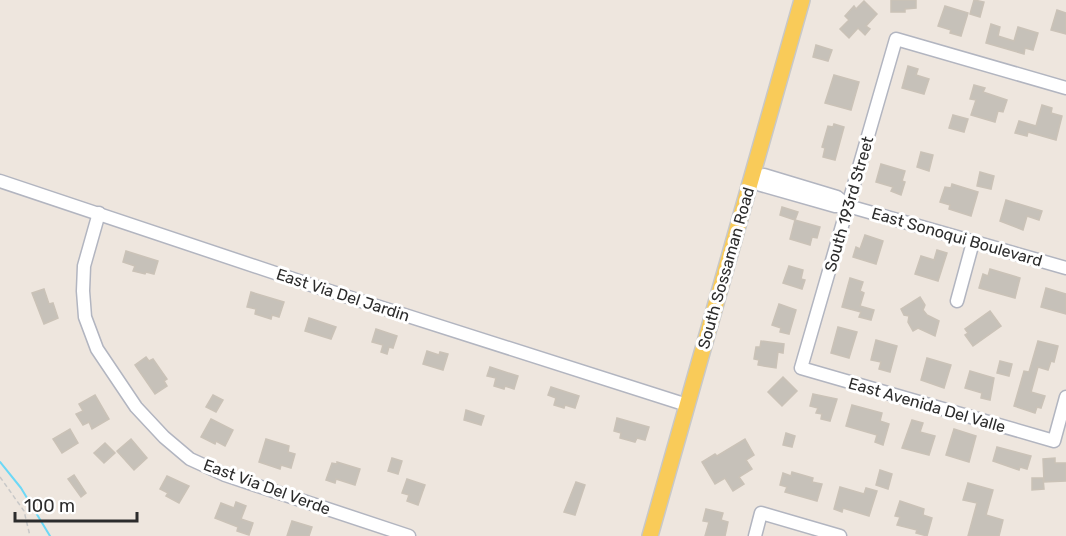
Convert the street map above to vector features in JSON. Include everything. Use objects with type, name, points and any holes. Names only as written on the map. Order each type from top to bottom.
[{"type":"main road","name":"South Sossaman Road","points":[[650,536],[802,0]]},
{"type":"street","name":"South 193rd Street","points":[[801,368],[896,39],[1066,88]]},
{"type":"street","name":"East Sonoqui Boulevard","points":[[751,178],[764,176],[837,197],[848,206],[1066,268]]},
{"type":"street","name":"East Via Del Jardin","points":[[0,181],[339,294],[687,405]]},
{"type":"street","name":"East Via Del Verde","points":[[99,213],[84,266],[85,317],[97,349],[136,407],[164,437],[190,459],[225,475],[409,536]]},
{"type":"street","points":[[957,301],[973,242]]},
{"type":"street","name":"East Avenida Del Valle","points":[[801,368],[1054,441],[1066,397]]},
{"type":"street","points":[[754,536],[761,513],[840,536]]},
{"type":"path","points":[[0,477],[24,511],[30,536]]},
{"type":"building","points":[[891,0],[916,0],[916,8],[905,9],[905,12],[891,12]]},
{"type":"building","points":[[974,0],[984,2],[980,17],[970,14]]},
{"type":"building","points":[[864,1],[877,14],[866,26],[870,29],[865,35],[858,28],[849,38],[840,29],[849,20],[845,16],[854,6],[856,9]]},
{"type":"building","points":[[945,6],[968,13],[961,36],[938,26]]},
{"type":"building","points":[[1057,10],[1066,13],[1066,34],[1051,30]]},
{"type":"building","points":[[991,24],[1000,27],[998,36],[1014,41],[1018,27],[1038,33],[1033,50],[1025,48],[1024,54],[986,43]]},
{"type":"building","points":[[816,45],[832,50],[828,61],[813,57]]},
{"type":"building","points":[[908,66],[918,69],[916,75],[929,79],[924,94],[902,88]]},
{"type":"building","points":[[834,75],[859,82],[851,110],[825,103]]},
{"type":"building","points":[[974,85],[985,88],[983,92],[1007,100],[1003,112],[998,111],[995,122],[971,115],[976,100],[970,99]]},
{"type":"building","points":[[1042,105],[1052,108],[1051,113],[1062,116],[1056,140],[1028,132],[1027,136],[1015,133],[1019,121],[1036,126]]},
{"type":"building","points":[[953,115],[968,119],[964,132],[949,128]]},
{"type":"building","points":[[834,124],[844,127],[835,160],[823,157],[825,148],[822,147],[828,126],[833,127]]},
{"type":"building","points":[[921,152],[933,155],[929,171],[917,167]]},
{"type":"building","points":[[881,164],[905,171],[902,181],[905,182],[901,195],[891,191],[893,187],[876,182]]},
{"type":"building","points":[[980,172],[994,176],[991,189],[977,186]]},
{"type":"building","points":[[952,184],[978,192],[971,216],[949,209],[950,205],[940,202],[945,187],[951,188]]},
{"type":"building","points":[[1006,200],[1042,211],[1039,220],[1027,216],[1023,230],[1000,221]]},
{"type":"building","points":[[782,207],[798,212],[795,220],[780,215]]},
{"type":"building","points":[[795,220],[820,227],[817,238],[812,237],[810,245],[790,239]]},
{"type":"building","points":[[865,235],[883,241],[876,264],[853,257],[856,247],[860,249]]},
{"type":"building","points":[[937,250],[947,253],[938,281],[915,274],[921,256],[934,260]]},
{"type":"building","points":[[126,251],[158,261],[154,274],[133,271],[135,266],[123,262]]},
{"type":"building","points":[[789,266],[803,270],[801,279],[805,280],[802,289],[783,283]]},
{"type":"building","points":[[990,269],[1020,278],[1015,298],[979,288],[983,274],[988,276]]},
{"type":"building","points":[[850,278],[863,282],[860,291],[864,293],[860,306],[874,310],[871,320],[859,317],[861,312],[842,307]]},
{"type":"building","points":[[1046,288],[1066,294],[1066,314],[1041,307]]},
{"type":"building","points":[[44,289],[49,304],[53,303],[58,318],[44,324],[32,293]]},
{"type":"building","points":[[251,292],[284,302],[279,317],[272,315],[271,319],[255,314],[256,309],[247,307]]},
{"type":"building","points":[[920,297],[925,305],[923,310],[927,315],[939,321],[935,336],[918,328],[913,331],[908,322],[909,316],[904,315],[901,309]]},
{"type":"building","points":[[779,304],[796,310],[789,334],[780,332],[781,328],[772,325]]},
{"type":"building","points":[[990,311],[1001,326],[973,346],[965,335],[968,333],[965,329]]},
{"type":"building","points":[[309,318],[336,327],[331,339],[305,331]]},
{"type":"building","points":[[838,327],[857,332],[849,358],[831,353]]},
{"type":"building","points":[[376,329],[397,336],[393,348],[389,347],[387,354],[381,352],[383,345],[372,342]]},
{"type":"building","points":[[876,340],[897,346],[890,372],[879,369],[881,362],[871,360]]},
{"type":"building","points":[[761,341],[784,344],[783,353],[778,352],[776,368],[758,365],[759,360],[754,359],[756,347],[760,347]]},
{"type":"building","points":[[1038,341],[1058,346],[1054,362],[1051,361],[1048,370],[1038,367],[1031,392],[1045,396],[1041,408],[1037,407],[1035,413],[1014,406],[1024,371],[1029,372]]},
{"type":"building","points":[[427,351],[439,355],[440,352],[448,354],[443,370],[423,364]]},
{"type":"building","points":[[146,357],[149,361],[153,359],[167,379],[164,381],[167,386],[155,394],[135,365]]},
{"type":"building","points":[[927,358],[951,365],[944,388],[921,380]]},
{"type":"building","points":[[1000,361],[1012,364],[1009,376],[997,373]]},
{"type":"building","points":[[490,367],[518,376],[514,389],[494,386],[496,378],[487,376]]},
{"type":"building","points":[[970,371],[994,378],[990,400],[981,398],[982,393],[965,388]]},
{"type":"building","points":[[783,377],[797,391],[782,406],[768,392]]},
{"type":"building","points":[[551,387],[579,396],[575,408],[554,405],[556,398],[548,395]]},
{"type":"building","points":[[813,394],[837,399],[830,421],[821,419],[822,414],[816,413],[818,408],[810,406]]},
{"type":"building","points":[[95,395],[109,419],[92,429],[89,422],[83,425],[76,414],[83,411],[79,404]]},
{"type":"building","points":[[213,395],[223,400],[216,412],[206,407]]},
{"type":"building","points":[[852,405],[882,413],[880,421],[889,424],[883,445],[875,442],[877,435],[846,426]]},
{"type":"building","points":[[466,410],[484,416],[481,425],[464,420]]},
{"type":"building","points":[[617,418],[649,427],[645,440],[637,438],[635,442],[620,438],[621,433],[614,431]]},
{"type":"building","points":[[211,419],[233,430],[225,446],[201,437]]},
{"type":"building","points":[[912,420],[923,423],[920,432],[935,436],[929,455],[902,448]]},
{"type":"building","points":[[70,429],[78,443],[62,453],[53,439]]},
{"type":"building","points":[[954,429],[976,436],[969,462],[946,455]]},
{"type":"building","points":[[786,433],[795,436],[792,447],[783,445]]},
{"type":"building","points":[[131,439],[147,458],[134,470],[117,451]]},
{"type":"building","points":[[266,439],[289,446],[288,452],[295,454],[291,468],[281,465],[280,469],[259,462]]},
{"type":"building","points":[[745,439],[754,455],[746,460],[752,469],[739,477],[744,484],[733,491],[725,478],[715,484],[702,462]]},
{"type":"building","points":[[105,443],[115,453],[104,463],[94,453]]},
{"type":"building","points":[[997,447],[1031,456],[1027,469],[1020,467],[1019,470],[993,461]]},
{"type":"building","points":[[392,458],[402,461],[398,474],[388,471]]},
{"type":"building","points":[[1055,458],[1055,463],[1066,463],[1066,481],[1044,482],[1043,459]]},
{"type":"building","points":[[337,462],[360,469],[355,485],[336,479],[335,483],[326,480],[332,463],[337,464]]},
{"type":"building","points":[[880,470],[892,474],[888,489],[876,485]]},
{"type":"building","points":[[792,472],[813,478],[812,482],[822,484],[817,501],[785,492],[787,487],[780,485],[783,473],[791,476]]},
{"type":"building","points":[[74,475],[86,493],[81,497],[68,479]]},
{"type":"building","points":[[167,476],[189,486],[179,503],[166,496],[168,493],[160,489]]},
{"type":"building","points":[[1032,478],[1043,478],[1044,489],[1032,490]]},
{"type":"building","points":[[407,479],[425,485],[418,505],[407,501],[409,495],[402,493]]},
{"type":"building","points":[[576,482],[585,485],[575,515],[564,512]]},
{"type":"building","points":[[968,483],[993,490],[986,515],[1003,520],[999,536],[968,536],[977,503],[963,500]]},
{"type":"building","points":[[840,487],[864,494],[866,488],[877,491],[869,516],[843,508],[842,512],[834,509]]},
{"type":"building","points":[[900,501],[924,509],[923,515],[932,518],[927,536],[916,533],[917,530],[897,525],[900,517],[895,516]]},
{"type":"building","points":[[236,502],[246,506],[241,519],[253,523],[249,535],[237,531],[238,527],[215,518],[221,503],[234,508]]},
{"type":"building","points":[[706,509],[723,513],[721,520],[728,522],[725,536],[705,536],[709,522],[703,521]]},
{"type":"building","points":[[292,521],[312,527],[309,536],[287,536]]},
{"type":"waterway","points":[[0,462],[21,488],[50,536]]}]
